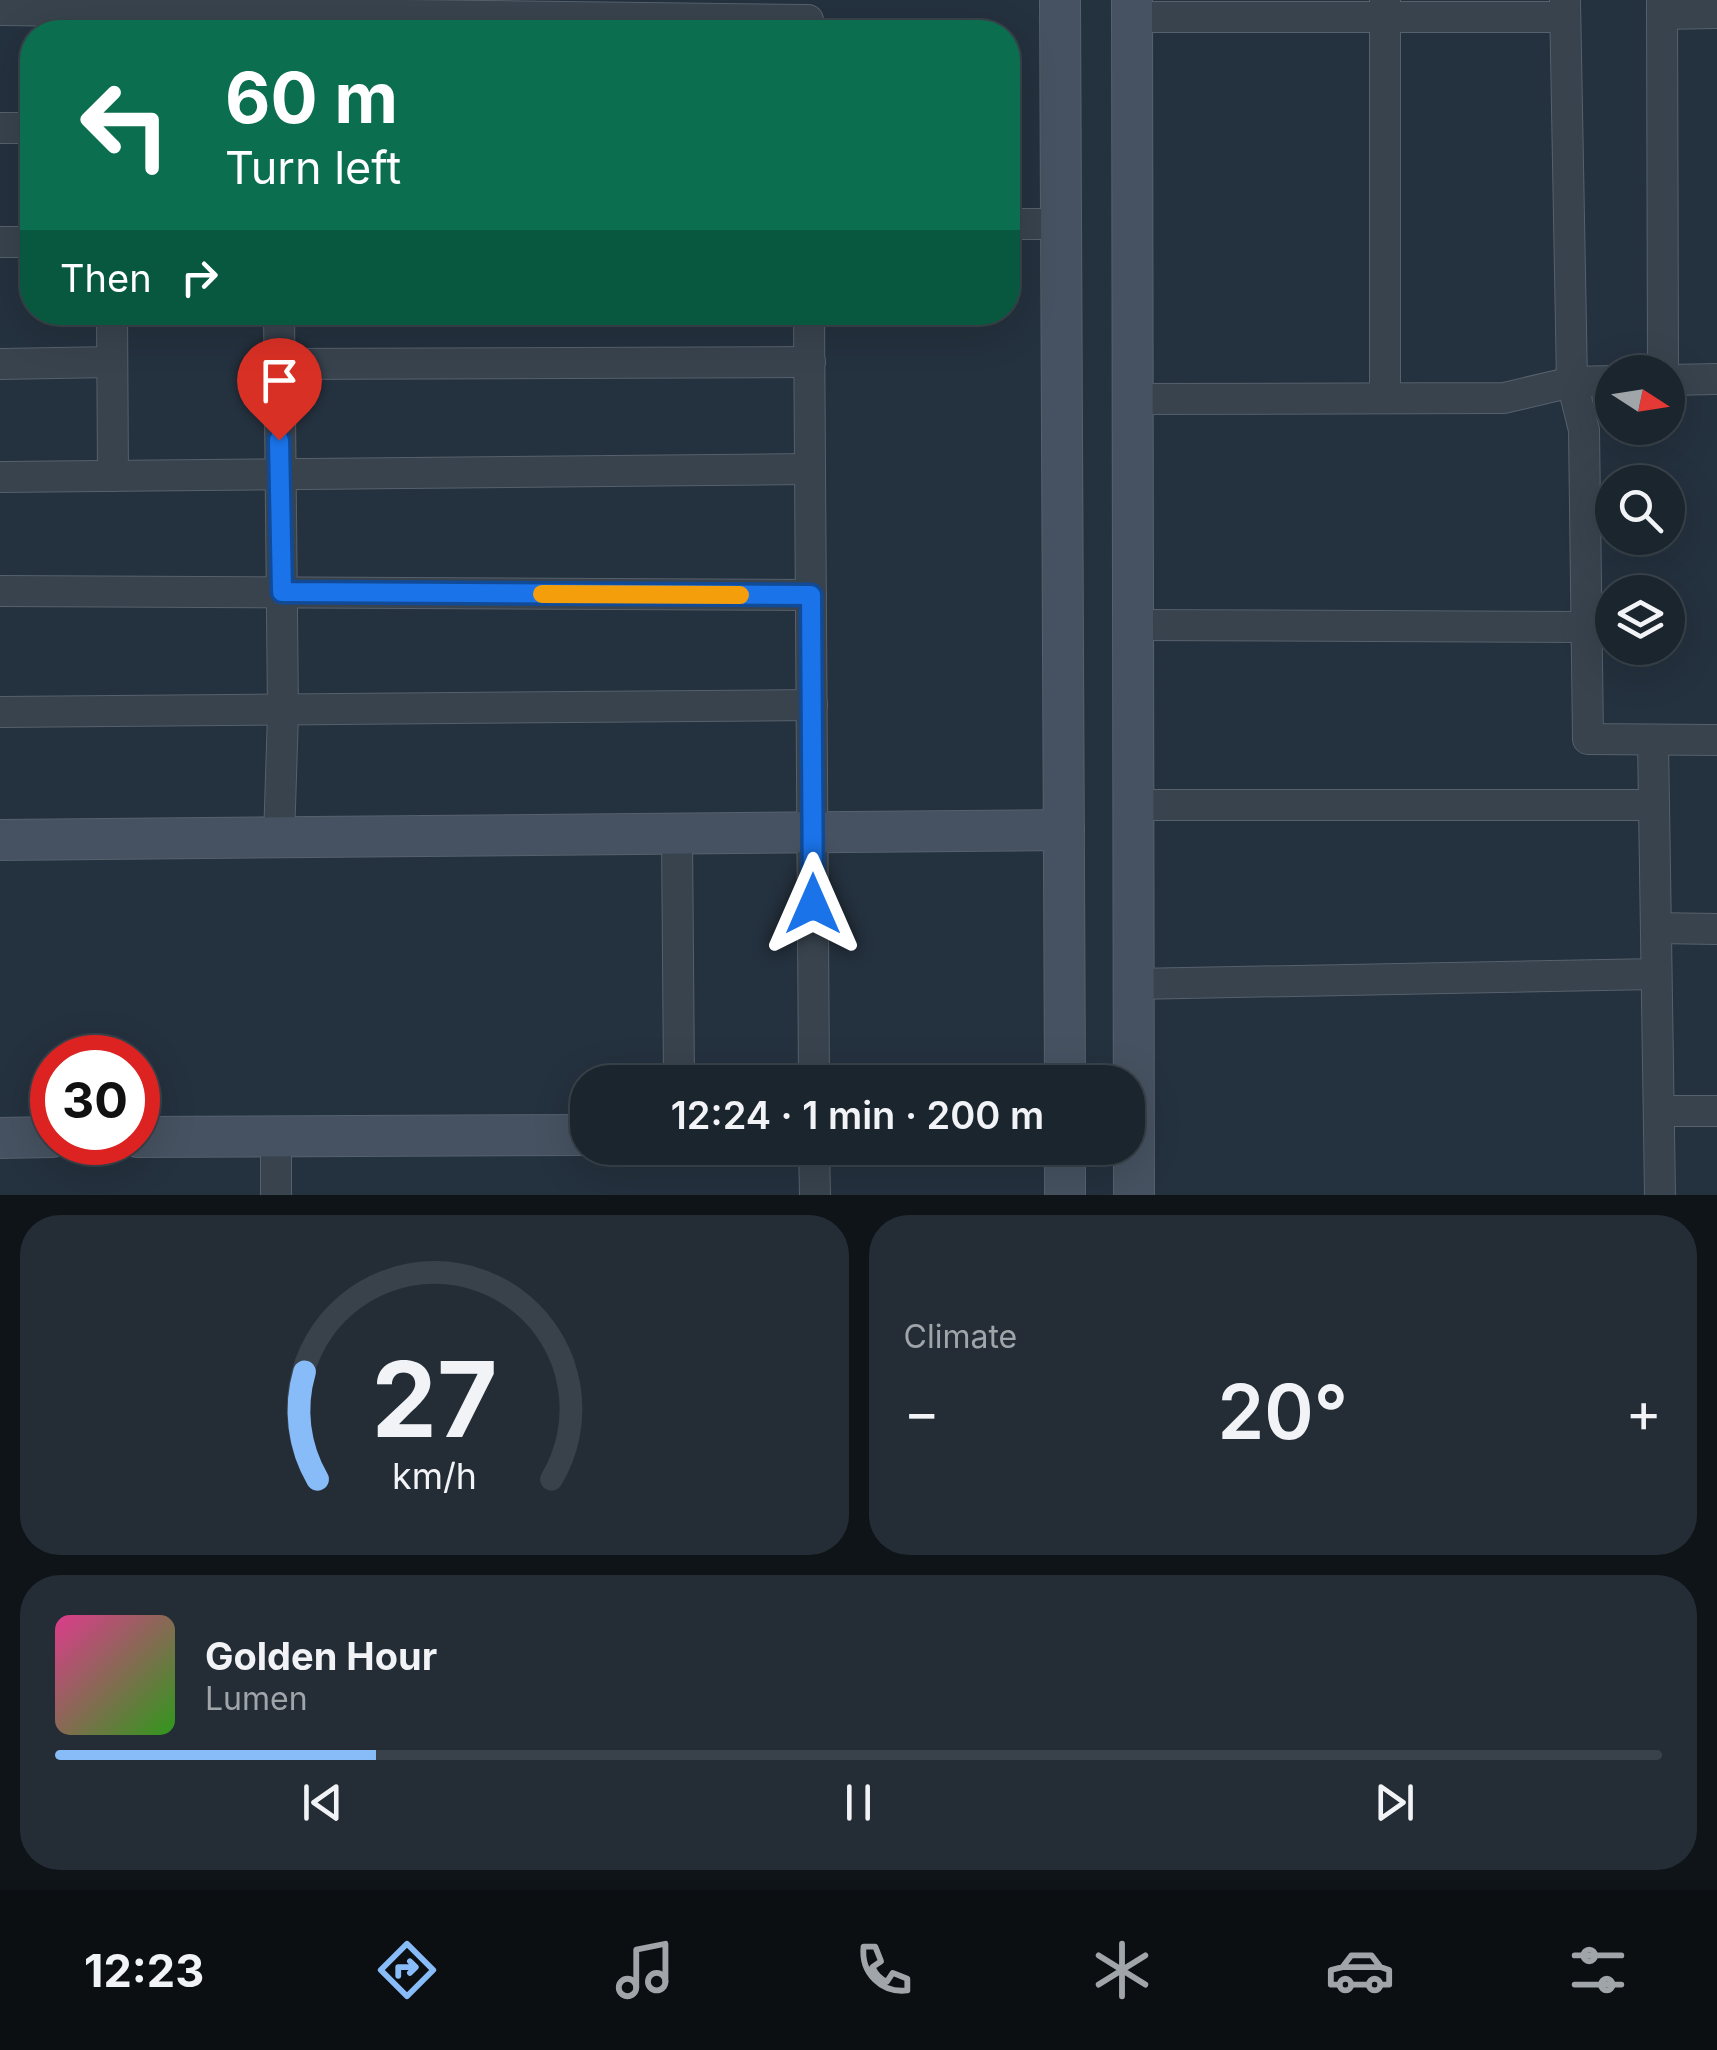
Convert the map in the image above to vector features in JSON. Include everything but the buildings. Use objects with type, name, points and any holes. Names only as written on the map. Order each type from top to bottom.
[{"type":"main road","points":[[1060,0],[1065,1065]]},
{"type":"main road","points":[[1132,8],[1134,1195]]},
{"type":"main road","points":[[0,840],[1064,830]]},
{"type":"main road","points":[[160,1136],[570,1135]]},
{"type":"main road","points":[[0,1138],[30,1137]]},
{"type":"main road","points":[[1065,1165],[1065,1195]]},
{"type":"street","points":[[1663,355],[1662,7],[1717,13]]},
{"type":"street","points":[[1132,8],[1565,9],[1572,382],[1584,430],[1588,739],[1717,740]]},
{"type":"street","points":[[1385,8],[1385,398]]},
{"type":"street","points":[[0,10],[808,17]]},
{"type":"street","points":[[1020,224],[1061,224]]},
{"type":"street","points":[[112,325],[113,476]]},
{"type":"street","points":[[279,325],[283,712],[279,839]]},
{"type":"street","points":[[810,325],[814,1065]]},
{"type":"street","points":[[0,364],[112,362]]},
{"type":"street","points":[[278,364],[810,362]]},
{"type":"street","points":[[1685,380],[1717,379]]},
{"type":"street","points":[[1132,399],[1504,398],[1572,382],[1595,381]]},
{"type":"street","points":[[0,478],[279,478],[810,468]]},
{"type":"street","points":[[0,591],[811,595]]},
{"type":"street","points":[[1133,625],[1587,627]]},
{"type":"street","points":[[0,712],[812,705]]},
{"type":"street","points":[[1652,740],[1660,1195]]},
{"type":"street","points":[[1134,805],[1654,805]]},
{"type":"street","points":[[677,834],[679,1065]]},
{"type":"street","points":[[1656,928],[1717,929]]},
{"type":"street","points":[[1134,984],[1656,974]]},
{"type":"street","points":[[1659,1111],[1717,1111]]},
{"type":"street","points":[[276,1136],[276,1195]]},
{"type":"street","points":[[814,1165],[815,1195]]},
{"type":"slow traffic","points":[[542,594],[740,595]]},
{"type":"route","points":[[279,440],[282,592],[811,595],[813,904]]}]
